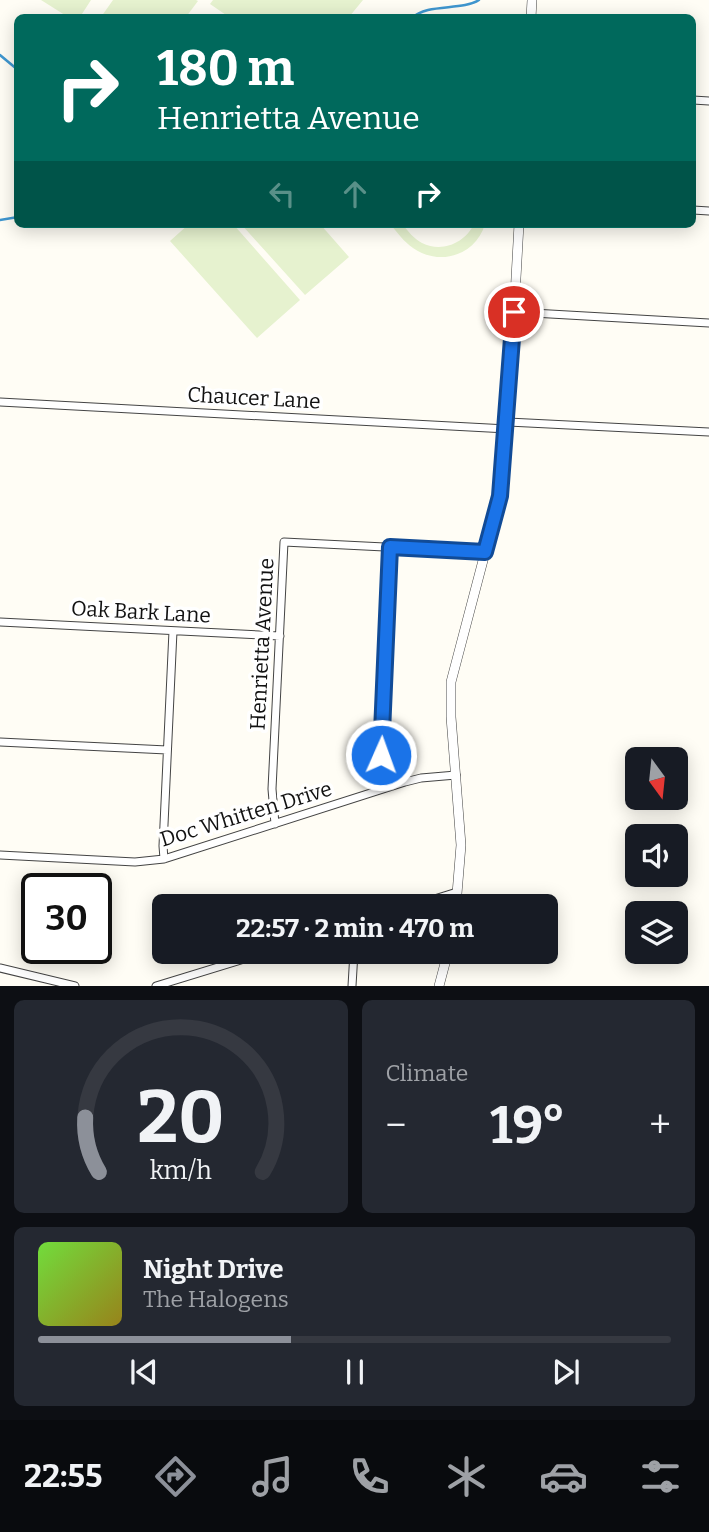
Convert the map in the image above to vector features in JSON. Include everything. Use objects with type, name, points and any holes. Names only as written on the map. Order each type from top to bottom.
[{"type":"street","points":[[451,894],[457,892],[461,845],[451,717],[451,682],[500,496],[508,425],[519,228]]},
{"type":"street","points":[[514,312],[709,323]]},
{"type":"street","name":"Chaucer Lane","points":[[0,402],[709,432]]},
{"type":"street","name":"Henrietta Avenue","points":[[275,824],[272,789],[284,542],[485,552]]},
{"type":"street","points":[[384,788],[380,763],[390,547]]},
{"type":"street","name":"Oak Bark Lane","points":[[0,622],[281,636]]},
{"type":"street","points":[[164,859],[173,631]]},
{"type":"street","points":[[0,742],[167,750]]},
{"type":"street","name":"Doc Whitten Drive","points":[[0,855],[135,862],[164,859],[384,788],[421,778],[456,775]]},
{"type":"street","points":[[156,986],[185,982],[234,964]]},
{"type":"street","points":[[352,986],[353,964]]},
{"type":"street","points":[[439,986],[445,964]]},
{"type":"street","points":[[0,968],[71,986]]},
{"type":"green space","points":[[41,0],[91,0],[82,14],[63,14]]},
{"type":"green space","points":[[113,0],[198,1],[188,14],[103,14]]},
{"type":"green space","points":[[213,0],[363,0],[351,14],[225,14],[210,4]]},
{"type":"green space","points":[[185,228],[237,228],[300,300],[257,338],[170,241]]},
{"type":"green space","points":[[245,228],[324,228],[349,257],[305,295]]},
{"type":"green space","points":[[394,228],[405,228],[419,241],[437,247],[459,241],[472,228],[483,228],[474,244],[456,255],[445,257],[423,254]]},
{"type":"waterway","points":[[417,14],[479,0]]},
{"type":"waterway","points":[[0,55],[14,67]]},
{"type":"waterway","points":[[0,220],[14,218]]},
{"type":"route","points":[[381,755],[390,547],[485,552],[500,496],[508,422],[514,312]]}]
